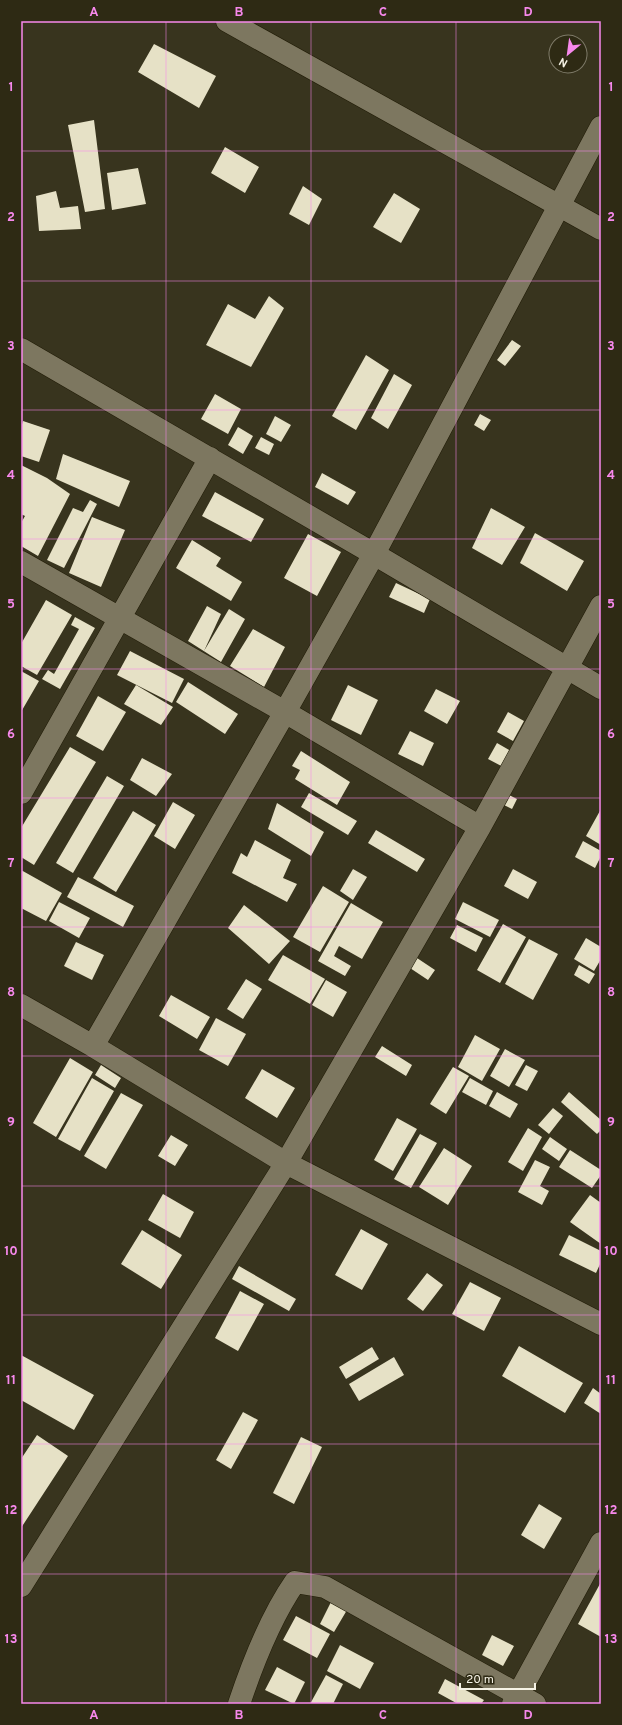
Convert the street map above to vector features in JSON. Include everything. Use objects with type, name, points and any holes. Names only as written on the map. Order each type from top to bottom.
[{"type":"street","points":[[228,21],[559,204],[601,229]]},
{"type":"street","points":[[93,1046],[286,712],[374,554],[601,127]]},
{"type":"street","points":[[21,348],[601,688]]},
{"type":"street","points":[[21,793],[210,458]]},
{"type":"street","points":[[21,562],[286,712],[480,827]]},
{"type":"street","points":[[21,1586],[286,1163],[480,827],[601,606]]},
{"type":"street","points":[[21,1005],[93,1046],[286,1163],[601,1324]]},
{"type":"street","points":[[239,1704],[265,1637],[283,1599],[296,1582],[325,1587],[522,1701],[601,1543]]},
{"type":"building","points":[[154,44],[216,76],[199,108],[138,72]]},
{"type":"building","points":[[94,120],[105,209],[85,212],[68,125]]},
{"type":"building","points":[[225,147],[259,167],[245,193],[211,173]]},
{"type":"building","points":[[138,168],[146,204],[112,210],[107,173]]},
{"type":"building","points":[[303,186],[322,199],[309,225],[289,214]]},
{"type":"building","points":[[56,191],[60,208],[78,206],[81,229],[39,231],[36,196]]},
{"type":"building","points":[[394,193],[420,209],[401,243],[373,227]]},
{"type":"building","points":[[269,296],[284,308],[251,367],[206,345],[228,304],[255,319]]},
{"type":"building","points":[[512,340],[521,346],[505,366],[497,360]]},
{"type":"building","points":[[366,355],[389,370],[356,430],[332,416]]},
{"type":"building","points":[[394,374],[412,385],[388,429],[371,418]]},
{"type":"building","points":[[215,394],[241,409],[228,434],[201,419]]},
{"type":"building","points":[[480,414],[491,420],[484,431],[474,425]]},
{"type":"building","points":[[275,416],[291,425],[281,442],[266,434]]},
{"type":"building","points":[[23,421],[50,430],[39,462],[21,456],[21,428]]},
{"type":"building","points":[[238,427],[253,436],[243,454],[228,445]]},
{"type":"building","points":[[261,437],[274,444],[269,455],[255,448]]},
{"type":"building","points":[[63,454],[130,481],[119,507],[56,479]]},
{"type":"building","points":[[21,465],[47,478],[70,494],[38,556],[21,546],[21,523],[25,516],[21,514]]},
{"type":"building","points":[[322,473],[356,492],[348,505],[315,487]]},
{"type":"building","points":[[215,492],[264,519],[251,542],[202,516]]},
{"type":"building","points":[[90,500],[97,504],[64,568],[47,560],[73,508],[83,512]]},
{"type":"building","points":[[491,508],[525,527],[502,565],[472,548]]},
{"type":"building","points":[[92,517],[125,530],[101,587],[69,573]]},
{"type":"building","points":[[535,533],[584,561],[567,591],[520,563]]},
{"type":"building","points":[[308,534],[341,552],[317,596],[284,578]]},
{"type":"building","points":[[192,540],[221,558],[216,566],[242,582],[231,601],[176,568]]},
{"type":"building","points":[[396,583],[430,599],[424,613],[389,597]]},
{"type":"building","points":[[46,600],[72,615],[37,675],[21,666],[21,644]]},
{"type":"building","points":[[207,606],[221,614],[204,651],[229,609],[245,619],[221,662],[188,641]]},
{"type":"building","points":[[75,617],[95,628],[60,689],[42,679],[48,670],[54,674],[79,629],[71,625]]},
{"type":"building","points":[[253,629],[285,647],[264,687],[230,666]]},
{"type":"building","points":[[130,651],[184,679],[172,703],[117,675]]},
{"type":"building","points":[[21,671],[39,681],[21,712]]},
{"type":"building","points":[[188,682],[238,714],[225,734],[176,702]]},
{"type":"building","points":[[136,685],[173,707],[161,725],[124,704]]},
{"type":"building","points":[[348,685],[378,700],[361,735],[331,720]]},
{"type":"building","points":[[436,689],[460,701],[447,724],[424,711]]},
{"type":"building","points":[[98,696],[126,712],[103,751],[76,736]]},
{"type":"building","points":[[508,712],[524,721],[513,741],[497,732]]},
{"type":"building","points":[[410,731],[434,743],[423,766],[398,754]]},
{"type":"building","points":[[497,743],[516,754],[507,769],[488,759]]},
{"type":"building","points":[[70,747],[96,762],[34,865],[21,857],[21,828]]},
{"type":"building","points":[[301,751],[350,782],[337,805],[295,779],[300,770],[292,766]]},
{"type":"building","points":[[142,758],[172,774],[156,796],[130,780]]},
{"type":"building","points":[[107,776],[124,786],[73,873],[56,863]]},
{"type":"building","points":[[309,793],[357,821],[348,835],[301,807]]},
{"type":"building","points":[[509,795],[517,799],[512,809],[504,805]]},
{"type":"building","points":[[173,802],[195,815],[175,849],[154,836]]},
{"type":"building","points":[[277,803],[324,832],[311,856],[268,829]]},
{"type":"building","points":[[601,809],[601,845],[586,836]]},
{"type":"building","points":[[133,811],[156,825],[116,892],[93,878]]},
{"type":"building","points":[[376,830],[425,859],[417,872],[368,843]]},
{"type":"building","points":[[255,840],[291,860],[283,878],[297,884],[287,902],[232,873],[241,853],[247,857]]},
{"type":"building","points":[[583,841],[601,851],[601,856],[595,868],[575,857]]},
{"type":"building","points":[[353,869],[367,877],[353,900],[340,891]]},
{"type":"building","points":[[513,869],[537,882],[528,899],[504,886]]},
{"type":"building","points":[[21,870],[62,893],[46,921],[21,908]]},
{"type":"building","points":[[78,877],[134,906],[123,927],[67,897]]},
{"type":"building","points":[[323,886],[349,902],[320,952],[293,937]]},
{"type":"building","points":[[59,902],[90,918],[79,938],[49,921]]},
{"type":"building","points":[[463,902],[499,920],[490,937],[455,919]]},
{"type":"building","points":[[351,903],[383,922],[362,959],[339,946],[334,956],[351,966],[345,976],[318,961]]},
{"type":"building","points":[[244,905],[290,941],[269,964],[228,928]]},
{"type":"building","points":[[503,924],[526,937],[500,983],[477,970]]},
{"type":"building","points":[[457,925],[483,938],[476,952],[450,938]]},
{"type":"building","points":[[586,938],[601,947],[601,959],[594,971],[574,959]]},
{"type":"building","points":[[529,939],[558,954],[533,1000],[505,984]]},
{"type":"building","points":[[76,942],[104,955],[92,980],[64,966]]},
{"type":"building","points":[[283,955],[325,979],[310,1004],[268,980]]},
{"type":"building","points":[[417,958],[435,970],[428,980],[410,968]]},
{"type":"building","points":[[579,965],[595,974],[589,984],[574,975]]},
{"type":"building","points":[[246,979],[262,989],[243,1019],[227,1009]]},
{"type":"building","points":[[326,980],[347,992],[333,1017],[312,1005]]},
{"type":"building","points":[[171,995],[210,1017],[197,1039],[159,1016]]},
{"type":"building","points":[[216,1018],[246,1034],[228,1066],[199,1050]]},
{"type":"building","points":[[475,1035],[500,1049],[482,1081],[458,1067]]},
{"type":"building","points":[[382,1046],[412,1065],[406,1076],[375,1057]]},
{"type":"building","points":[[505,1049],[525,1060],[509,1087],[490,1076]]},
{"type":"building","points":[[70,1058],[93,1072],[56,1137],[33,1123]]},
{"type":"building","points":[[101,1065],[121,1078],[115,1088],[95,1075]]},
{"type":"building","points":[[526,1065],[538,1071],[527,1091],[515,1085]]},
{"type":"building","points":[[453,1067],[469,1076],[446,1114],[430,1104]]},
{"type":"building","points":[[262,1069],[295,1088],[277,1118],[245,1098]]},
{"type":"building","points":[[92,1078],[114,1091],[80,1151],[58,1139]]},
{"type":"building","points":[[470,1078],[493,1091],[486,1105],[462,1092]]},
{"type":"building","points":[[497,1092],[518,1104],[510,1118],[489,1106]]},
{"type":"building","points":[[569,1092],[601,1120],[601,1130],[597,1134],[561,1102]]},
{"type":"building","points":[[121,1093],[143,1105],[106,1169],[84,1156]]},
{"type":"building","points":[[553,1108],[563,1116],[549,1134],[538,1125]]},
{"type":"building","points":[[397,1118],[417,1129],[393,1171],[374,1160]]},
{"type":"building","points":[[528,1128],[542,1137],[523,1171],[508,1162]]},
{"type":"building","points":[[420,1134],[437,1143],[411,1188],[394,1179]]},
{"type":"building","points":[[171,1135],[188,1145],[175,1166],[158,1156]]},
{"type":"building","points":[[550,1137],[567,1149],[559,1161],[542,1149]]},
{"type":"building","points":[[444,1148],[472,1166],[448,1205],[419,1187]]},
{"type":"building","points":[[570,1150],[601,1170],[601,1175],[592,1188],[559,1167]]},
{"type":"building","points":[[535,1160],[550,1167],[540,1186],[549,1191],[542,1205],[518,1192]]},
{"type":"building","points":[[163,1194],[194,1212],[180,1238],[148,1220]]},
{"type":"building","points":[[590,1195],[601,1203],[601,1244],[570,1222]]},
{"type":"building","points":[[361,1229],[388,1244],[362,1290],[335,1275]]},
{"type":"building","points":[[142,1230],[182,1255],[161,1289],[121,1264]]},
{"type":"building","points":[[569,1235],[601,1251],[601,1262],[596,1273],[559,1255]]},
{"type":"building","points":[[239,1266],[296,1299],[289,1311],[232,1279]]},
{"type":"building","points":[[427,1273],[443,1285],[423,1311],[407,1299]]},
{"type":"building","points":[[470,1282],[501,1298],[484,1331],[452,1314]]},
{"type":"building","points":[[240,1291],[264,1304],[238,1351],[215,1338]]},
{"type":"building","points":[[519,1346],[583,1383],[565,1413],[502,1376]]},
{"type":"building","points":[[372,1347],[379,1359],[346,1379],[339,1367]]},
{"type":"building","points":[[21,1355],[94,1395],[74,1430],[21,1400]]},
{"type":"building","points":[[394,1357],[404,1375],[359,1401],[349,1384]]},
{"type":"building","points":[[593,1388],[601,1394],[601,1414],[584,1403]]},
{"type":"building","points":[[243,1412],[258,1420],[231,1469],[216,1460]]},
{"type":"building","points":[[37,1435],[68,1456],[21,1528],[21,1459]]},
{"type":"building","points":[[301,1437],[322,1447],[294,1504],[273,1493]]},
{"type":"building","points":[[539,1504],[562,1518],[544,1549],[521,1535]]},
{"type":"building","points":[[601,1582],[601,1637],[578,1624]]},
{"type":"building","points":[[331,1602],[347,1610],[334,1632],[320,1624]]},
{"type":"building","points":[[296,1616],[330,1634],[317,1658],[283,1640]]},
{"type":"building","points":[[492,1635],[514,1646],[503,1666],[482,1655]]},
{"type":"building","points":[[340,1645],[374,1663],[360,1689],[327,1671]]},
{"type":"building","points":[[277,1667],[305,1682],[294,1704],[265,1690]]},
{"type":"building","points":[[326,1675],[343,1684],[333,1704],[310,1704]]},
{"type":"building","points":[[445,1679],[484,1700],[481,1704],[458,1704],[438,1693]]}]
